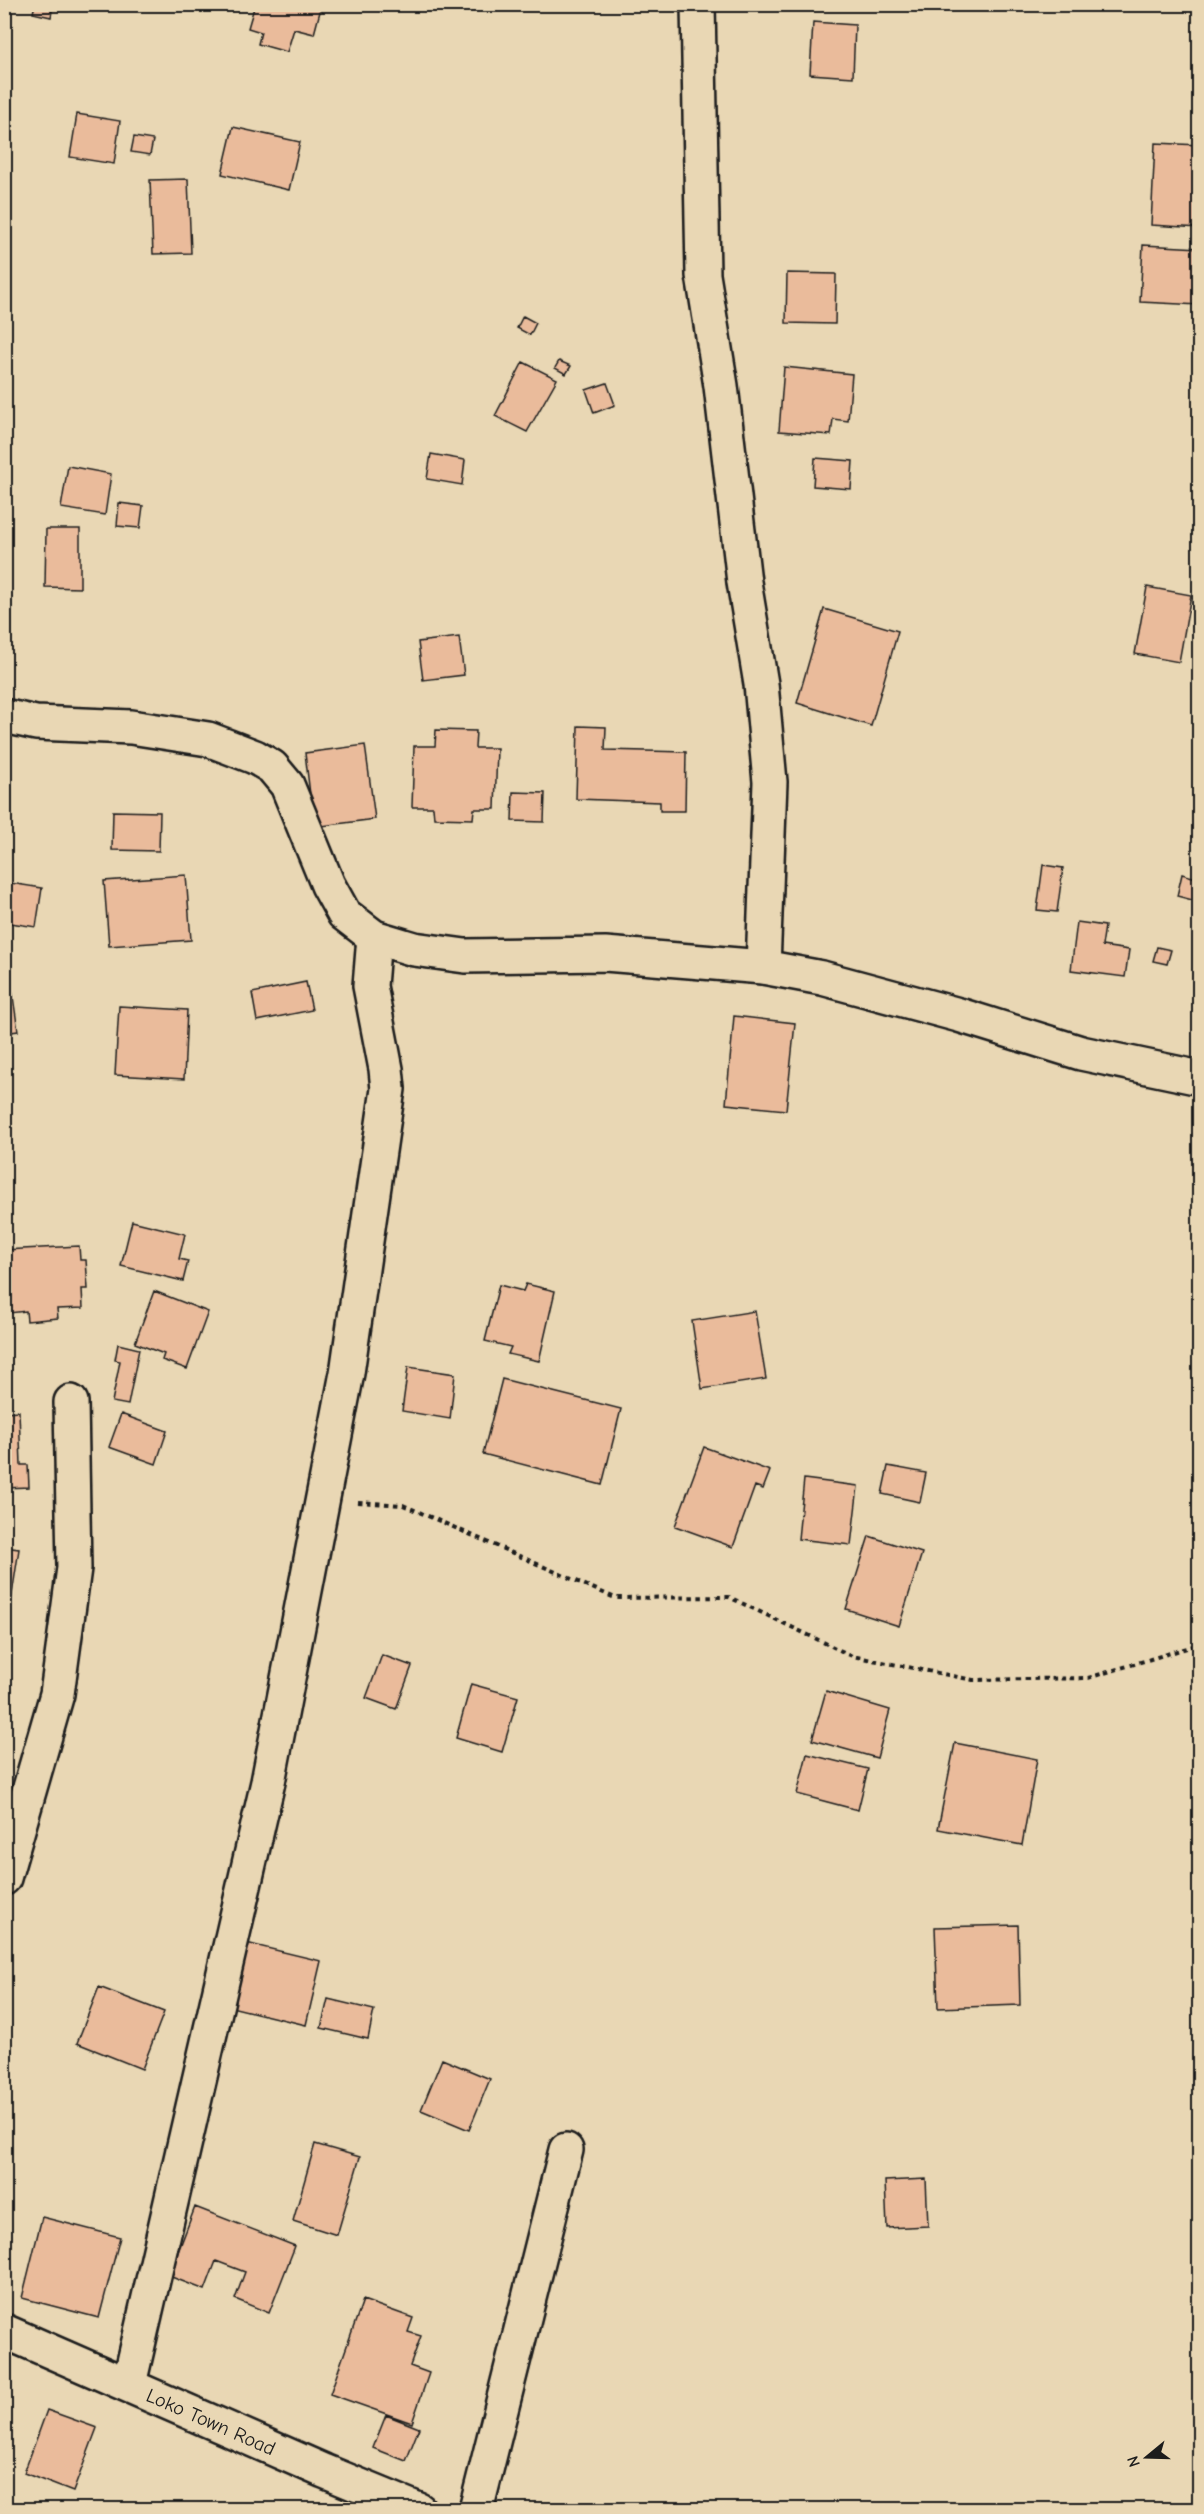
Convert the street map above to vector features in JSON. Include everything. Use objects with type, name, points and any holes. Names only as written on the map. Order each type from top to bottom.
[{"type":"street","points":[[698,4],[703,275],[721,386],[744,582],[761,684],[770,782],[763,967]]},
{"type":"street","points":[[4,716],[36,723],[131,727],[208,739],[255,757],[272,768],[287,785],[328,885],[344,914],[374,937],[414,949],[465,956],[605,954],[763,967],[822,978],[959,1015],[1081,1053],[1200,1078]]},
{"type":"street","points":[[129,2384],[268,1782],[346,1373],[376,1164],[386,1112],[386,1069],[370,986],[374,937]]},
{"type":"street","points":[[4,1878],[58,1682],[74,1568],[70,1402]]},
{"type":"street","points":[[476,2510],[566,2150]]},
{"type":"street","name":"Loko Town Road","points":[[4,2331],[324,2471],[419,2510]]},
{"type":"path","points":[[321,1499],[403,1505],[615,1598],[729,1597],[852,1656],[974,1680],[1088,1678],[1200,1644]]},
{"type":"building","points":[[35,4],[53,4],[51,17],[33,13]]},
{"type":"building","points":[[255,4],[322,4],[314,34],[294,29],[287,52],[258,44],[261,32],[248,28]]},
{"type":"building","points":[[813,22],[855,25],[853,77],[810,74]]},
{"type":"building","points":[[77,114],[120,121],[114,164],[70,157]]},
{"type":"building","points":[[233,127],[300,142],[289,190],[222,174]]},
{"type":"building","points":[[134,137],[153,140],[150,155],[131,152]]},
{"type":"building","points":[[1155,143],[1200,145],[1200,228],[1151,225]]},
{"type":"building","points":[[188,179],[191,253],[153,254],[150,180]]},
{"type":"building","points":[[1143,245],[1200,248],[1200,305],[1140,302]]},
{"type":"building","points":[[787,273],[836,274],[835,324],[786,323]]},
{"type":"building","points":[[523,316],[536,323],[530,335],[517,328]]},
{"type":"building","points":[[559,361],[571,366],[566,374],[555,368]]},
{"type":"building","points":[[523,362],[557,379],[527,432],[495,416]]},
{"type":"building","points":[[784,367],[852,374],[848,421],[833,419],[831,435],[779,431]]},
{"type":"building","points":[[607,383],[615,405],[594,413],[586,390]]},
{"type":"building","points":[[431,454],[465,460],[462,485],[427,479]]},
{"type":"building","points":[[815,458],[853,461],[851,489],[813,486]]},
{"type":"building","points":[[68,466],[111,474],[105,515],[61,508]]},
{"type":"building","points":[[119,503],[143,506],[140,528],[117,526]]},
{"type":"building","points":[[46,529],[80,529],[80,588],[45,587]]},
{"type":"building","points":[[1147,587],[1191,595],[1179,662],[1135,654]]},
{"type":"building","points":[[824,609],[898,631],[871,726],[797,703]]},
{"type":"building","points":[[459,637],[464,675],[423,680],[418,642]]},
{"type":"building","points":[[578,726],[606,727],[605,750],[686,752],[685,811],[660,811],[660,802],[576,799]]},
{"type":"building","points":[[436,730],[476,731],[475,748],[497,748],[495,809],[474,809],[473,819],[434,818],[433,807],[412,807],[414,746],[435,746]]},
{"type":"building","points":[[365,745],[375,819],[314,827],[305,753]]},
{"type":"building","points":[[513,792],[545,793],[544,822],[512,821]]},
{"type":"building","points":[[113,811],[160,812],[159,851],[112,850]]},
{"type":"building","points":[[1043,865],[1063,868],[1057,912],[1037,910]]},
{"type":"building","points":[[1182,874],[1200,879],[1200,902],[1177,896]]},
{"type":"building","points":[[186,875],[191,940],[109,946],[104,881]]},
{"type":"building","points":[[4,882],[42,888],[36,927],[4,922]]},
{"type":"building","points":[[1077,922],[1105,926],[1102,946],[1129,950],[1125,977],[1071,970]]},
{"type":"building","points":[[1157,947],[1171,950],[1167,964],[1153,961]]},
{"type":"building","points":[[10,976],[18,1031],[4,1033],[4,977]]},
{"type":"building","points":[[306,982],[312,1010],[257,1021],[252,993]]},
{"type":"building","points":[[119,1006],[187,1010],[184,1079],[115,1075]]},
{"type":"building","points":[[734,1016],[795,1023],[786,1110],[726,1104]]},
{"type":"building","points":[[132,1221],[185,1234],[179,1259],[188,1261],[183,1281],[121,1266]]},
{"type":"building","points":[[79,1246],[80,1260],[86,1260],[88,1289],[82,1289],[83,1308],[57,1309],[58,1318],[27,1321],[26,1311],[9,1313],[4,1250]]},
{"type":"building","points":[[526,1284],[555,1291],[539,1361],[508,1354],[511,1347],[485,1341],[499,1285],[523,1291]]},
{"type":"building","points":[[154,1291],[208,1312],[187,1369],[162,1360],[164,1354],[135,1343]]},
{"type":"building","points":[[755,1311],[766,1379],[702,1389],[692,1321]]},
{"type":"building","points":[[118,1344],[139,1349],[128,1405],[112,1402],[120,1361],[115,1360]]},
{"type":"building","points":[[408,1367],[455,1374],[450,1419],[402,1411]]},
{"type":"building","points":[[502,1379],[621,1409],[602,1485],[483,1454]]},
{"type":"building","points":[[19,1411],[21,1465],[28,1465],[29,1487],[4,1488],[4,1412]]},
{"type":"building","points":[[121,1414],[167,1431],[156,1464],[109,1447]]},
{"type":"building","points":[[704,1447],[770,1471],[763,1489],[755,1486],[733,1547],[675,1526]]},
{"type":"building","points":[[888,1466],[926,1473],[920,1502],[882,1494]]},
{"type":"building","points":[[804,1479],[858,1486],[851,1545],[798,1539]]},
{"type":"building","points":[[869,1536],[922,1553],[899,1626],[846,1609]]},
{"type":"building","points":[[4,1547],[19,1549],[7,1627],[4,1626]]},
{"type":"building","points":[[382,1655],[412,1666],[396,1709],[366,1698]]},
{"type":"building","points":[[471,1684],[518,1697],[502,1752],[456,1738]]},
{"type":"building","points":[[826,1691],[890,1710],[877,1758],[812,1740]]},
{"type":"building","points":[[955,1743],[1037,1759],[1022,1845],[938,1829]]},
{"type":"building","points":[[807,1754],[868,1769],[858,1810],[797,1794]]},
{"type":"building","points":[[1018,1925],[1020,2005],[938,2008],[935,1927]]},
{"type":"building","points":[[242,1942],[321,1961],[306,2025],[227,2006]]},
{"type":"building","points":[[99,1987],[164,2012],[142,2069],[77,2043]]},
{"type":"building","points":[[328,1999],[374,2010],[368,2039],[321,2028]]},
{"type":"building","points":[[442,2059],[490,2079],[469,2130],[421,2110]]},
{"type":"building","points":[[315,2144],[360,2157],[337,2235],[293,2221]]},
{"type":"building","points":[[926,2179],[928,2226],[887,2228],[885,2181]]},
{"type":"building","points":[[195,2207],[295,2246],[269,2313],[235,2299],[245,2272],[216,2261],[205,2290],[169,2276]]},
{"type":"building","points":[[42,2217],[120,2237],[99,2318],[22,2298]]},
{"type":"building","points":[[363,2300],[413,2318],[408,2332],[421,2336],[410,2366],[429,2373],[412,2423],[330,2394]]},
{"type":"building","points":[[47,2410],[97,2428],[73,2492],[24,2473]]},
{"type":"building","points":[[386,2415],[419,2428],[406,2461],[373,2448]]}]
